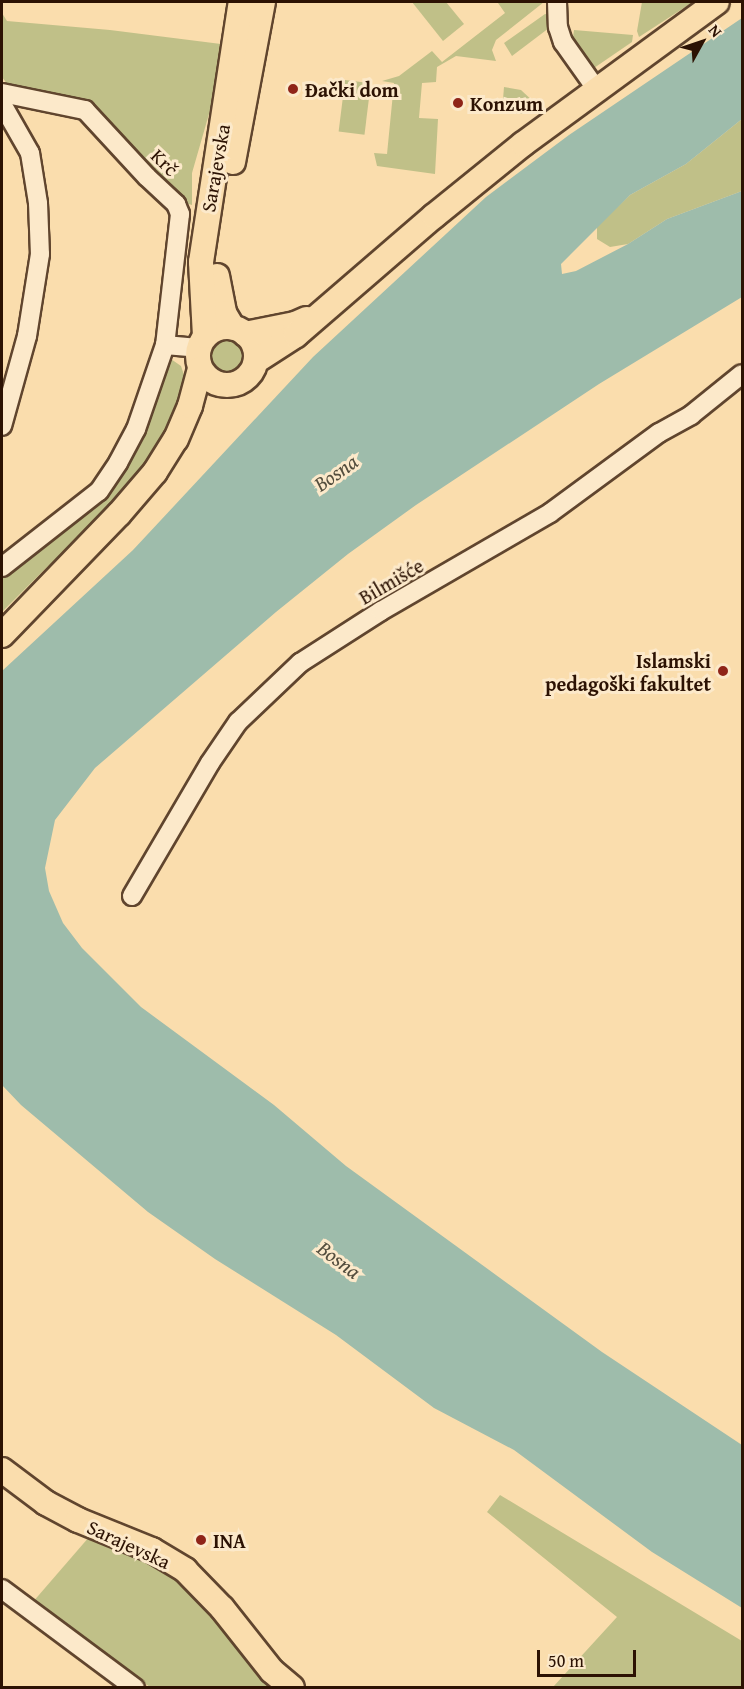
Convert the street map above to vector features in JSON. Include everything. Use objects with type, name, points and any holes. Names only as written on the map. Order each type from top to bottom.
[{"type":"main road","name":"Sarajevska","points":[[2,635],[119,514],[155,472],[176,439],[190,406],[201,351],[201,253],[241,2]]},
{"type":"main road","name":"Sarajevska","points":[[239,331],[224,313],[216,267],[219,238],[263,2]]},
{"type":"main road","points":[[323,311],[295,324],[239,331],[219,328],[201,351],[211,381],[227,386],[246,378],[256,361],[281,346],[323,311],[452,201],[523,144],[717,2]]},
{"type":"main road","points":[[239,331],[255,348],[256,361]]},
{"type":"main road","name":"Sarajevska","points":[[176,439],[227,386]]},
{"type":"main road","name":"Sarajevska","points":[[2,1470],[54,1507],[78,1520],[152,1550],[185,1570],[222,1608],[272,1671],[292,1688]]},
{"type":"street","points":[[557,2],[558,27],[563,42],[597,90]]},
{"type":"street","name":"Krč","points":[[2,93],[85,110],[147,177],[176,204],[180,214],[165,345],[136,429],[118,463],[99,491],[2,567]]},
{"type":"street","points":[[2,104],[30,153],[38,203],[40,254],[27,336],[2,426]]},
{"type":"street","points":[[165,345],[201,351]]},
{"type":"street","name":"Bilmišće","points":[[132,896],[210,763],[238,722],[300,663],[381,611],[550,513],[659,433],[692,416],[742,374]]},
{"type":"street","points":[[2,1589],[125,1684]]},
{"type":"green space","points":[[412,2],[446,2],[464,24],[443,41]]},
{"type":"green space","points":[[544,2],[496,40],[492,50],[496,61],[456,56],[437,67],[436,82],[422,83],[419,118],[438,119],[435,174],[377,166],[374,153],[387,154],[394,83],[382,81],[399,76],[432,51],[442,62],[505,13],[498,3]]},
{"type":"green space","points":[[642,2],[693,2],[639,37],[637,31]]},
{"type":"green space","points":[[2,13],[7,21],[110,30],[221,44],[213,100],[192,173],[192,205],[182,202],[86,107],[10,88],[2,77]]},
{"type":"green space","points":[[545,14],[552,15],[557,40],[549,28],[512,56],[504,43]]},
{"type":"green space","points":[[574,30],[633,35],[632,42],[594,68],[573,37]]},
{"type":"green space","points":[[345,80],[371,83],[364,135],[339,132]]},
{"type":"green space","points":[[504,87],[521,90],[536,104],[522,114],[502,112]]},
{"type":"green space","points":[[742,119],[742,191],[667,219],[628,244],[610,247],[597,239],[597,226],[630,195],[686,164]]},
{"type":"green space","points":[[227,335],[242,341],[248,356],[242,371],[227,377],[212,371],[206,356],[212,341]]},
{"type":"green space","points":[[168,357],[181,366],[185,378],[181,394],[185,400],[151,457],[127,491],[94,527],[47,567],[2,612],[2,578],[33,549],[80,514],[94,510],[120,475]]},
{"type":"green space","points":[[500,1495],[742,1641],[742,1687],[553,1687],[617,1617],[487,1512]]},
{"type":"green space","points":[[96,1529],[174,1570],[276,1675],[267,1687],[150,1687],[32,1603]]},
{"type":"water","name":"Bosna","points":[[742,18],[742,119],[686,164],[630,195],[561,264],[562,274],[576,271],[628,244],[667,219],[742,191],[742,297],[599,384],[416,505],[348,554],[276,612],[95,768],[55,820],[45,868],[49,891],[63,923],[82,948],[141,1007],[274,1105],[346,1166],[602,1352],[742,1445],[742,1608],[652,1552],[514,1450],[434,1408],[336,1335],[215,1259],[148,1212],[21,1105],[2,1085],[2,671],[133,550],[313,357],[486,197],[569,135]]},
{"type":"place","name":"Đački dom","points":[[293,89]]},
{"type":"place","name":"Konzum","points":[[458,103]]},
{"type":"place","name":"Islamski pedagoški fakultet","points":[[723,671]]},
{"type":"place","name":"INA","points":[[201,1540]]}]
